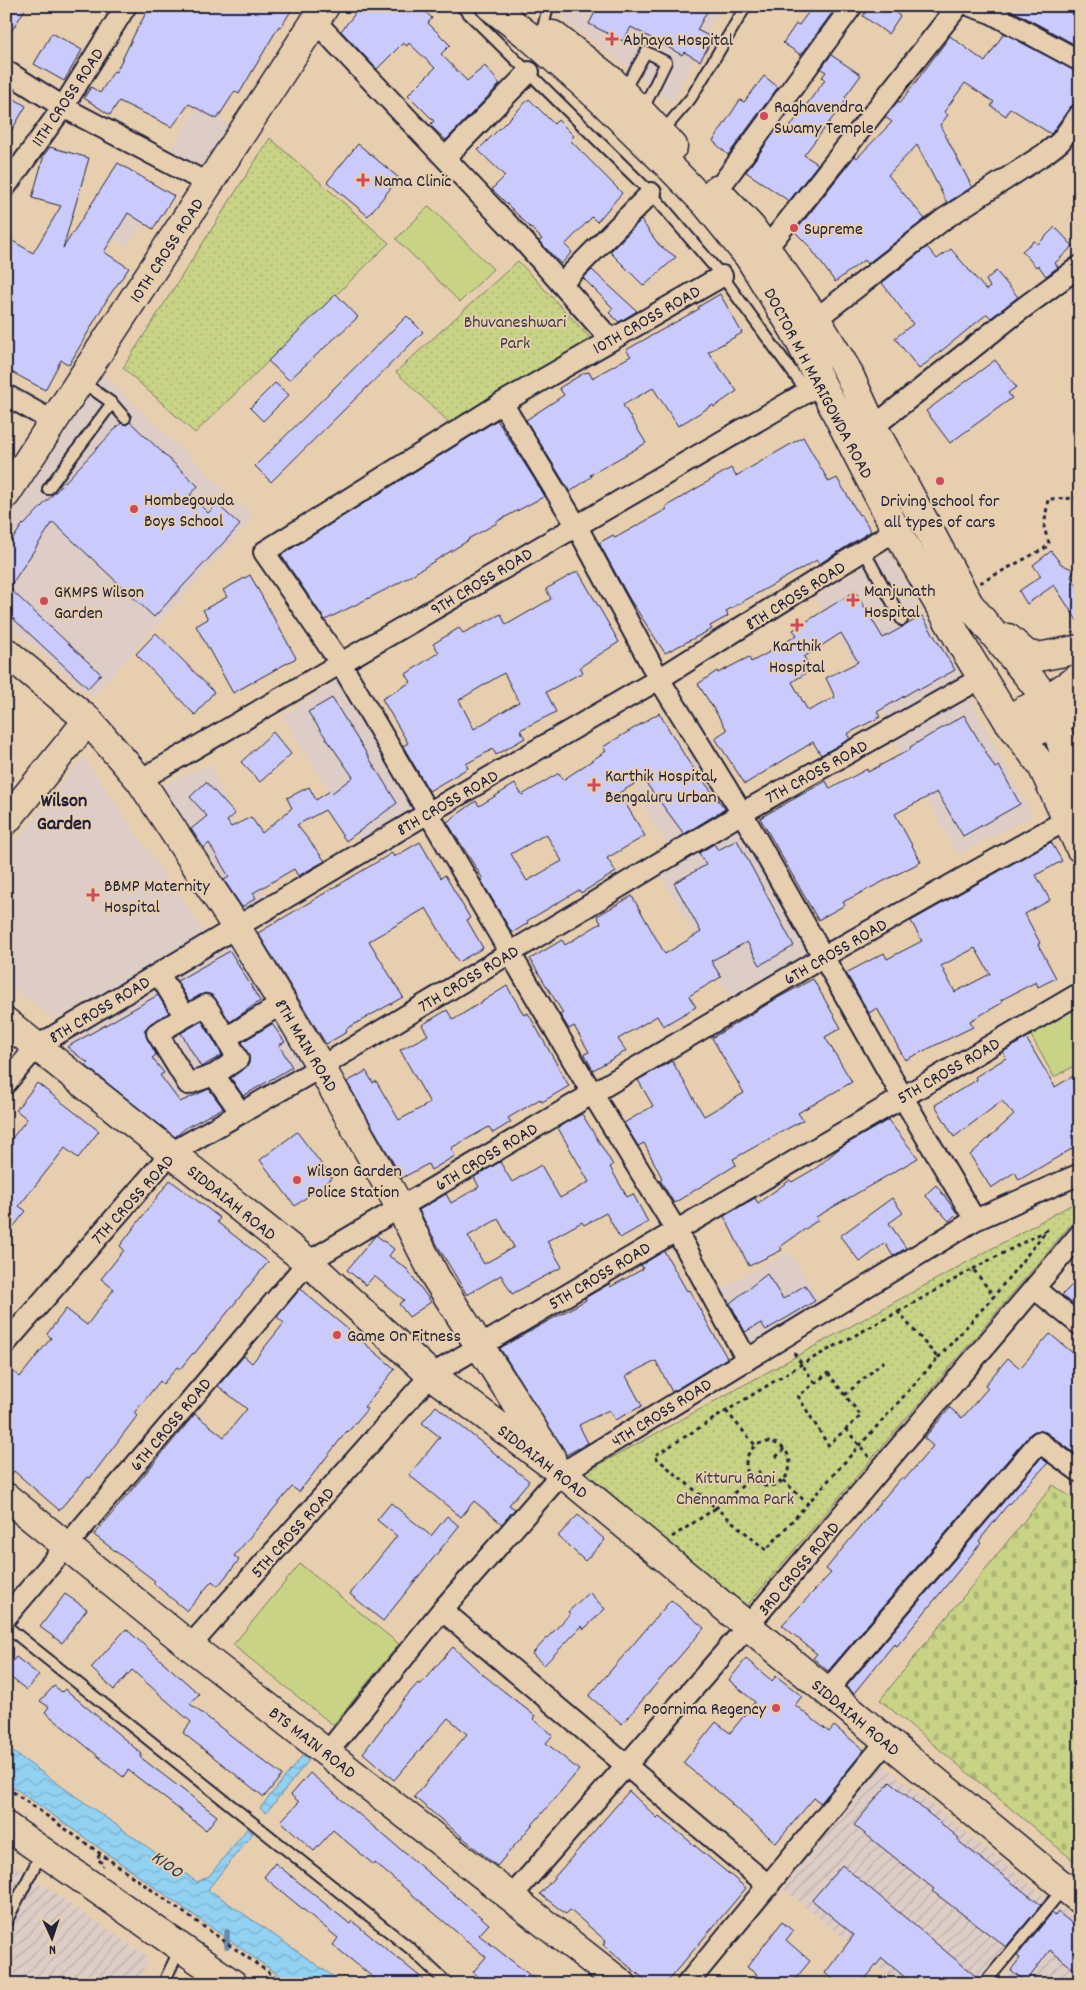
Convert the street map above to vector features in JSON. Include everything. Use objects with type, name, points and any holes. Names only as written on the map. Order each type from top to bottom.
[{"type":"main road","name":"DOCTOR M H MARIGOWDA ROAD","points":[[490,6],[530,37],[598,97],[706,204],[749,257],[794,330],[814,387],[965,650],[1015,729],[1042,766],[1077,805]]},
{"type":"main road","name":"DOCTOR M H MARIGOWDA ROAD","points":[[517,6],[546,17],[623,92],[751,227],[816,319],[847,370],[873,426],[966,598],[1051,710]]},
{"type":"main road","name":"10TH CROSS ROAD","points":[[6,494],[320,14]]},
{"type":"main road","points":[[966,598],[1026,654],[1038,657],[1080,649]]},
{"type":"main road","name":"8TH MAIN ROAD","points":[[6,652],[88,720],[140,780],[237,928],[321,1067],[400,1207],[436,1278],[478,1346],[562,1473]]},
{"type":"main road","points":[[1051,710],[1080,677]]},
{"type":"main road","points":[[1015,729],[1051,710],[1080,706]]},
{"type":"main road","points":[[1051,710],[1077,805],[1080,848]]},
{"type":"main road","points":[[6,821],[88,720]]},
{"type":"main road","name":"SIDDAIAH ROAD","points":[[6,1022],[308,1262],[431,1376],[562,1473],[1072,1894]]},
{"type":"main road","name":"BTS MAIN ROAD","points":[[6,1497],[190,1646],[618,1983]]},
{"type":"main road","points":[[6,1826],[233,1984]]},
{"type":"street","name":"11TH CROSS ROAD","points":[[6,186],[63,107],[126,6]]},
{"type":"street","points":[[717,191],[852,6]]},
{"type":"street","points":[[766,249],[958,6]]},
{"type":"street","points":[[971,6],[993,10],[1080,61]]},
{"type":"street","points":[[320,14],[445,158],[610,338]]},
{"type":"street","points":[[6,71],[63,107],[209,184]]},
{"type":"street","points":[[445,158],[529,72]]},
{"type":"street","points":[[816,319],[944,219],[1046,153],[1060,142],[1080,114]]},
{"type":"street","points":[[561,284],[651,193]]},
{"type":"street","points":[[873,426],[1015,314],[1078,269]]},
{"type":"street","name":"10TH CROSS ROAD","points":[[341,664],[264,552],[610,338],[722,276]]},
{"type":"street","name":"9TH CROSS ROAD","points":[[140,780],[814,387]]},
{"type":"street","points":[[6,395],[54,422]]},
{"type":"street","points":[[502,404],[576,525],[659,679],[742,812],[902,1096],[976,1220]]},
{"type":"street","name":"8TH CROSS ROAD","points":[[6,1083],[37,1046],[428,813],[659,679],[896,530]]},
{"type":"street","points":[[341,664],[592,1093],[676,1230],[747,1360]]},
{"type":"street","name":"7TH CROSS ROAD","points":[[6,1343],[171,1153],[321,1067],[742,812],[983,677]]},
{"type":"street","name":"6TH CROSS ROAD","points":[[6,1617],[308,1262],[1077,805]]},
{"type":"street","points":[[159,974],[185,1017]]},
{"type":"street","name":"5TH CROSS ROAD","points":[[190,1646],[431,1376],[478,1346],[1080,992]]},
{"type":"street","points":[[226,1038],[282,1004]]},
{"type":"street","points":[[206,1005],[226,1038],[238,1059],[214,1075],[188,1084],[157,1033],[206,1005]]},
{"type":"street","points":[[214,1075],[241,1113]]},
{"type":"street","name":"4TH CROSS ROAD","points":[[327,1753],[442,1610],[562,1473],[976,1220],[1080,1174]]},
{"type":"street","name":"3RD CROSS ROAD","points":[[511,1897],[747,1627],[1036,1289],[1080,1234]]},
{"type":"street","points":[[1036,1289],[1080,1325]]},
{"type":"street","points":[[826,1692],[1039,1442],[1080,1472]]},
{"type":"street","points":[[442,1610],[769,1886]]},
{"type":"street","points":[[687,1984],[886,1742]]},
{"type":"lane","points":[[461,6],[651,193],[814,387]]},
{"type":"lane","points":[[661,134],[691,98],[746,6]]},
{"type":"lane","points":[[623,92],[646,52],[666,62],[642,112]]},
{"type":"lane","points":[[81,381],[112,403],[126,418]]},
{"type":"lane","points":[[48,489],[112,403]]},
{"type":"lane","points":[[864,551],[902,620]]},
{"type":"lane","points":[[6,1626],[411,1949],[448,1984]]},
{"type":"lane","points":[[6,1922],[42,1851]]},
{"type":"lane","points":[[984,1984],[1072,1894]]},
{"type":"lane","points":[[163,1984],[180,1947]]},
{"type":"path","points":[[966,598],[1045,548],[1049,542],[1044,528],[1048,499],[1080,498]]},
{"type":"path","points":[[1047,1230],[994,1296],[766,1550],[654,1456],[802,1364],[973,1269],[1047,1230]]},
{"type":"path","points":[[973,1269],[994,1296]]},
{"type":"path","points":[[898,1312],[938,1358]]},
{"type":"path","points":[[784,1337],[815,1383]]},
{"type":"path","points":[[845,1395],[884,1361]]},
{"type":"path","points":[[828,1373],[860,1416],[828,1445],[798,1396],[815,1383],[828,1373]]},
{"type":"path","points":[[726,1411],[756,1446]]},
{"type":"path","points":[[846,1429],[880,1471]]},
{"type":"path","points":[[773,1443],[784,1449],[790,1462],[789,1469],[783,1480],[776,1484],[764,1485],[752,1479],[746,1462],[750,1452],[756,1446],[773,1443]]},
{"type":"path","points":[[776,1457],[784,1449]]},
{"type":"path","points":[[654,1550],[716,1508],[760,1471]]},
{"type":"path","points":[[783,1480],[808,1504]]},
{"type":"path","points":[[6,1787],[286,1984]]},
{"type":"path","points":[[100,1854],[97,1858],[104,1864]]},
{"type":"shaded area","points":[[564,6],[720,6],[672,104],[622,63],[559,16]]},
{"type":"shaded area","points":[[198,106],[233,127],[202,176],[167,154]]},
{"type":"shaded area","points":[[99,190],[145,220],[127,247],[83,222]]},
{"type":"shaded area","name":"Hombegowda Boys School","points":[[101,373],[254,517],[92,698],[6,623],[6,515]]},
{"type":"shaded area","points":[[888,551],[962,678],[887,719],[815,597]]},
{"type":"shaded area","points":[[338,679],[413,807],[359,841],[282,716]]},
{"type":"shaded area","points":[[969,696],[1032,815],[958,855],[893,739]]},
{"type":"shaded area","points":[[697,752],[733,811],[670,850],[634,791]]},
{"type":"shaded area","name":"BBMP Maternity Hospital","points":[[83,756],[207,935],[53,1020],[6,981],[6,854]]},
{"type":"shaded area","points":[[210,764],[268,900],[239,919],[161,785]]},
{"type":"shaded area","points":[[739,824],[811,952],[730,998],[657,870]]},
{"type":"shaded area","points":[[233,938],[308,1069],[173,1146],[52,1048]]},
{"type":"shaded area","points":[[790,1251],[821,1304],[749,1349],[715,1292]]},
{"type":"shaded area","points":[[883,1765],[1048,1899],[978,1984],[900,1984],[782,1888]]},
{"type":"shaded area","points":[[6,1860],[149,1958],[137,1984],[6,1984]]},
{"type":"shaded area","points":[[1059,1906],[1080,1923],[1080,1984],[998,1984]]},
{"type":"green space","points":[[270,138],[389,243],[195,433],[123,368]]},
{"type":"green space","points":[[429,206],[493,269],[460,302],[396,239]]},
{"type":"green space","name":"Bhuvaneshwari Park","points":[[518,261],[593,341],[455,428],[396,372]]},
{"type":"green space","points":[[1080,1004],[1080,1063],[1054,1077],[1029,1032]]},
{"type":"green space","name":"Kitturu Rani Chennamma Park","points":[[1080,1200],[1080,1214],[744,1609],[586,1472]]},
{"type":"green space","points":[[1053,1485],[1080,1503],[1080,1866],[880,1700]]},
{"type":"green space","points":[[300,1564],[399,1644],[333,1725],[233,1645]]},
{"type":"water","name":"K100","points":[[6,1747],[197,1882],[209,1876],[247,1829],[253,1833],[208,1889],[344,1984],[291,1984],[6,1782]]},
{"type":"water","points":[[303,1755],[309,1760],[266,1813],[260,1808]]},
{"type":"building","points":[[6,6],[27,6],[6,40]]},
{"type":"building","points":[[150,6],[294,6],[281,27],[279,26],[239,94],[235,91],[217,119],[189,104],[172,127],[119,101],[110,115],[84,98],[91,87],[100,93],[114,71],[116,72]]},
{"type":"building","points":[[370,6],[419,6],[432,18],[428,23],[450,45],[441,54],[467,81],[485,66],[500,84],[446,140],[430,125],[434,121],[408,95],[435,68],[409,43],[407,46],[403,43],[377,69],[341,31],[358,10],[363,14]]},
{"type":"building","points":[[598,6],[710,6],[697,30],[713,38],[700,61],[684,52],[682,55],[631,27],[623,41],[589,24]]},
{"type":"building","points":[[813,6],[837,6],[801,55],[783,43],[796,24],[799,25]]},
{"type":"building","points":[[870,6],[886,6],[900,16],[888,34],[863,16]]},
{"type":"building","points":[[1004,6],[1080,6],[1080,33],[1074,44]]},
{"type":"building","points":[[52,33],[82,50],[64,81],[34,64]]},
{"type":"building","points":[[1004,33],[1080,73],[1079,103],[1070,107],[1051,134],[1010,108],[1006,116],[991,106],[994,102],[965,83],[944,112],[948,115],[940,125],[972,187],[947,203],[917,145],[888,175],[925,219],[867,264],[864,260],[835,282],[809,246],[795,232],[855,156],[857,158],[892,122],[885,117],[898,101],[900,103],[950,36],[985,62]]},
{"type":"building","points":[[831,55],[861,75],[845,97],[847,99],[804,155],[818,164],[789,201],[746,172],[779,126],[786,132],[825,80],[822,77],[826,72],[821,69]]},
{"type":"building","points":[[764,76],[778,87],[728,155],[713,141],[740,100],[744,102]]},
{"type":"building","points":[[6,94],[26,106],[6,140]]},
{"type":"building","points":[[529,99],[554,124],[558,120],[574,136],[570,140],[622,193],[597,222],[592,217],[565,245],[572,252],[561,264],[539,241],[542,239],[492,189],[505,176],[478,150]]},
{"type":"building","name":"Nama Clinic","points":[[358,144],[399,178],[368,216],[327,182]]},
{"type":"building","points":[[50,147],[89,158],[63,248],[118,163],[174,196],[153,229],[128,213],[104,252],[129,268],[109,296],[69,365],[61,360],[45,390],[6,369],[6,237],[33,253],[61,206],[32,198],[44,155]]},
{"type":"building","points":[[641,220],[659,245],[676,257],[644,286],[610,252]]},
{"type":"building","points":[[1055,227],[1073,246],[1055,263],[1058,267],[1046,276],[1038,265],[1036,267],[1022,251],[1034,241],[1038,244]]},
{"type":"building","points":[[927,247],[937,259],[951,249],[986,290],[990,287],[986,280],[996,271],[1018,297],[991,318],[987,314],[919,369],[895,338],[913,324],[882,283]]},
{"type":"building","points":[[592,270],[637,311],[619,322],[609,313],[613,308],[583,278]]},
{"type":"building","points":[[336,294],[358,317],[289,380],[268,361]]},
{"type":"building","points":[[720,294],[742,333],[708,352],[737,391],[714,407],[713,405],[678,426],[653,388],[623,405],[646,443],[590,475],[592,476],[570,492],[526,420],[564,395],[559,388],[584,373],[589,372],[592,378],[631,356],[626,350],[699,309],[698,307]]},
{"type":"building","points":[[407,316],[423,332],[271,482],[255,466]]},
{"type":"building","points":[[995,360],[1016,387],[1008,393],[1012,398],[950,443],[926,411]]},
{"type":"building","points":[[275,383],[289,395],[263,421],[250,408]]},
{"type":"building","points":[[497,420],[545,496],[496,522],[397,584],[325,620],[281,555]]},
{"type":"building","name":"Hombegowda Boys School","points":[[130,422],[198,486],[190,495],[208,513],[217,504],[240,525],[154,617],[53,522],[9,588],[101,674],[88,688],[6,612],[6,549],[23,524],[121,423],[126,425]]},
{"type":"building","points":[[803,437],[829,482],[837,478],[871,531],[819,564],[817,560],[726,611],[728,616],[710,626],[712,629],[665,653],[629,598],[599,543],[613,535],[615,538],[667,509],[665,507],[731,468],[736,476]]},
{"type":"building","points":[[1051,551],[1061,564],[1074,570],[1071,577],[1080,590],[1080,625],[1054,585],[1027,604],[1019,591],[1041,576],[1033,565]]},
{"type":"building","points":[[578,571],[619,642],[580,667],[583,672],[546,692],[556,712],[520,730],[525,738],[496,755],[493,749],[466,764],[468,768],[429,791],[403,746],[408,743],[382,699],[411,682],[406,674],[439,652],[433,644],[459,628],[463,633],[501,614],[506,625],[551,599],[546,589]],"holes":[[[504,673],[519,702],[474,729],[459,700]]]},
{"type":"building","points":[[250,575],[296,658],[233,693],[196,626],[208,619],[203,610],[227,597],[223,590]]},
{"type":"building","points":[[855,591],[883,638],[922,616],[955,670],[919,690],[918,688],[877,712],[880,717],[847,734],[850,739],[821,755],[813,742],[745,784],[715,738],[727,730],[698,684],[717,671],[718,673],[749,657],[751,662],[775,649],[797,635],[793,630]],"holes":[[[841,633],[858,662],[826,678],[835,697],[808,711],[792,682],[812,669],[804,657]]]},
{"type":"building","points":[[156,633],[214,692],[195,715],[136,654]]},
{"type":"building","points":[[332,698],[397,803],[346,841],[325,810],[297,825],[325,861],[298,876],[294,869],[253,893],[256,898],[242,907],[224,880],[229,877],[209,843],[204,848],[191,829],[207,816],[190,797],[206,782],[235,814],[227,821],[231,827],[251,817],[262,833],[292,808],[287,798],[309,787],[316,800],[330,791],[332,793],[353,777],[308,712]]},
{"type":"building","points":[[659,713],[688,761],[725,809],[684,834],[643,779],[619,793],[645,836],[607,858],[616,872],[581,893],[579,890],[527,921],[528,923],[512,933],[481,880],[483,879],[447,822],[476,801],[479,806],[515,784],[522,795],[559,773],[563,780],[606,751],[603,747]],"holes":[[[546,834],[562,861],[527,881],[511,854]]]},
{"type":"building","points":[[964,715],[995,768],[999,766],[1020,804],[963,836],[937,792],[895,814],[921,862],[843,902],[845,905],[818,920],[760,818],[826,781],[830,789],[867,769],[868,772],[911,749],[910,747]]},
{"type":"building","points":[[273,732],[291,754],[260,782],[241,762]]},
{"type":"building","points":[[737,840],[794,946],[760,965],[747,942],[711,961],[721,977],[689,996],[696,1007],[663,1026],[657,1016],[618,1039],[626,1051],[593,1070],[584,1054],[589,1052],[574,1026],[569,1029],[560,1015],[563,1013],[530,959],[562,940],[565,945],[601,923],[597,916],[632,896],[665,954],[701,932],[674,883],[706,865],[699,853],[714,844],[718,850]]},
{"type":"building","points":[[420,842],[441,878],[445,875],[470,918],[467,920],[483,948],[458,962],[426,908],[369,941],[403,997],[346,1029],[347,1032],[326,1044],[258,933],[392,853],[394,857]]},
{"type":"building","points":[[1051,842],[1062,861],[1036,875],[1050,900],[1025,914],[1056,978],[1038,987],[1036,982],[1001,1000],[1002,1003],[970,1021],[973,1027],[905,1060],[877,1008],[869,1013],[846,973],[884,953],[887,959],[922,941],[911,921]],"holes":[[[975,948],[990,974],[955,992],[941,966]]]},
{"type":"building","points":[[230,951],[260,1001],[230,1022],[212,995],[205,993],[189,1001],[177,981]]},
{"type":"building","points":[[813,979],[841,1028],[825,1037],[852,1082],[798,1113],[803,1120],[733,1159],[736,1165],[674,1203],[660,1180],[662,1178],[644,1143],[638,1146],[624,1123],[653,1106],[638,1080],[672,1061],[704,1116],[744,1093],[712,1038]]},
{"type":"building","points":[[507,986],[524,1015],[528,1013],[569,1086],[542,1102],[540,1099],[508,1118],[511,1122],[493,1133],[489,1127],[451,1148],[455,1156],[431,1170],[428,1164],[402,1178],[347,1082],[366,1071],[373,1083],[376,1081],[399,1120],[430,1103],[400,1050],[428,1035],[422,1025],[447,1010],[453,1020]]},
{"type":"building","points":[[158,995],[169,1013],[151,1023],[144,1030],[156,1055],[152,1058],[164,1073],[160,1075],[180,1102],[209,1089],[223,1108],[187,1127],[175,1137],[85,1065],[88,1063],[67,1047]]},
{"type":"building","points":[[202,1021],[222,1055],[201,1067],[181,1033]]},
{"type":"building","points":[[272,1024],[285,1042],[279,1045],[292,1067],[243,1096],[231,1078],[249,1064],[248,1054],[242,1042]]},
{"type":"building","points":[[1026,1038],[1055,1087],[1080,1072],[1080,1144],[1019,1180],[1015,1172],[991,1188],[970,1155],[1014,1115],[1002,1101],[954,1137],[935,1105],[977,1080],[975,1077],[1006,1058],[1003,1052]]},
{"type":"building","points":[[37,1083],[99,1131],[78,1158],[65,1148],[19,1206],[26,1211],[6,1236],[6,1146],[27,1119],[16,1110]]},
{"type":"building","points":[[582,1114],[613,1165],[610,1167],[627,1197],[633,1194],[648,1222],[620,1238],[606,1213],[584,1225],[582,1222],[547,1241],[562,1267],[512,1294],[501,1275],[467,1295],[419,1210],[446,1194],[451,1203],[479,1187],[474,1177],[500,1162],[512,1182],[541,1165],[560,1198],[589,1182],[558,1128]],"holes":[[[498,1219],[514,1247],[484,1264],[468,1236]]]},
{"type":"building","points":[[888,1120],[918,1158],[816,1217],[818,1220],[780,1247],[782,1250],[749,1266],[724,1216],[755,1198],[758,1203],[790,1180],[792,1182],[816,1168],[841,1147]]},
{"type":"building","points":[[297,1132],[332,1178],[295,1206],[260,1160]]},
{"type":"building","points":[[170,1180],[220,1218],[217,1222],[268,1262],[194,1354],[180,1369],[177,1367],[163,1384],[160,1381],[134,1413],[137,1416],[90,1478],[88,1477],[59,1510],[14,1471],[6,1482],[6,1380],[13,1371],[20,1377],[51,1338],[47,1334],[66,1309],[87,1325],[114,1289],[101,1279],[124,1250],[120,1246]]},
{"type":"building","points":[[936,1185],[957,1213],[949,1221],[925,1195]]},
{"type":"building","points":[[892,1198],[903,1213],[889,1223],[906,1248],[893,1256],[885,1243],[860,1262],[840,1236]]},
{"type":"building","points":[[376,1235],[394,1249],[389,1256],[407,1269],[431,1302],[409,1317],[399,1304],[404,1300],[374,1276],[366,1285],[347,1270]]},
{"type":"building","points":[[664,1251],[687,1291],[689,1290],[727,1358],[672,1392],[656,1361],[626,1376],[642,1406],[615,1420],[609,1410],[579,1425],[588,1443],[566,1455],[500,1348],[586,1300],[585,1298],[609,1284],[610,1287],[643,1269],[641,1265]]},
{"type":"building","points":[[767,1274],[783,1299],[805,1285],[815,1301],[766,1330],[761,1323],[745,1332],[730,1303]]},
{"type":"building","points":[[1080,1277],[1080,1310],[1062,1295]]},
{"type":"building","points":[[300,1289],[395,1369],[364,1407],[367,1409],[347,1431],[299,1492],[292,1487],[234,1556],[239,1560],[218,1586],[212,1581],[187,1611],[153,1583],[155,1581],[94,1535],[195,1414],[224,1437],[247,1409],[218,1386],[244,1356],[252,1363],[284,1323],[277,1317]]},
{"type":"building","points":[[1050,1334],[1080,1359],[1080,1457],[1046,1432],[1035,1431],[1030,1434],[828,1671],[813,1658],[817,1654],[782,1625],[831,1573],[826,1569],[878,1505],[901,1478],[904,1480],[933,1446],[924,1438],[950,1408],[962,1418],[988,1388],[985,1385],[1008,1358],[1020,1368]]},
{"type":"building","points":[[436,1406],[529,1481],[509,1505],[515,1509],[502,1524],[474,1501],[461,1517],[409,1475],[440,1437],[422,1423]]},
{"type":"building","points":[[1041,1458],[1048,1463],[1005,1508],[979,1541],[981,1543],[897,1646],[894,1644],[854,1693],[846,1687]]},
{"type":"building","points":[[391,1503],[431,1536],[447,1516],[459,1526],[383,1621],[350,1594],[397,1536],[377,1520]]},
{"type":"building","points":[[578,1515],[605,1540],[585,1561],[558,1536]]},
{"type":"building","points":[[589,1592],[605,1609],[584,1629],[582,1626],[544,1665],[532,1654],[570,1614],[568,1612]]},
{"type":"building","points":[[65,1594],[87,1609],[62,1643],[40,1627]]},
{"type":"building","points":[[671,1600],[704,1628],[622,1724],[589,1696]]},
{"type":"building","points":[[126,1629],[199,1694],[190,1704],[282,1775],[264,1797],[183,1733],[191,1722],[132,1670],[114,1690],[91,1668]]},
{"type":"building","points":[[453,1647],[481,1673],[535,1716],[533,1719],[553,1735],[546,1743],[579,1770],[497,1866],[414,1797],[467,1734],[448,1718],[394,1780],[363,1753],[403,1700],[418,1683],[420,1685]]},
{"type":"building","points":[[16,1657],[39,1675],[27,1690],[6,1674],[6,1669]]},
{"type":"building","points":[[746,1659],[772,1681],[776,1676],[802,1696],[795,1705],[829,1732],[834,1726],[864,1750],[821,1803],[814,1798],[776,1843],[732,1803],[683,1763],[716,1722],[730,1733],[755,1702],[729,1680]]},
{"type":"building","points":[[54,1686],[62,1692],[65,1689],[142,1754],[140,1757],[217,1816],[206,1830],[128,1770],[123,1777],[45,1712],[49,1707],[40,1701]]},
{"type":"building","points":[[310,1773],[489,1924],[479,1935],[541,1984],[488,1984],[473,1972],[486,1957],[375,1863],[374,1865],[333,1830],[314,1851],[281,1821],[299,1802],[291,1795]]},
{"type":"building","points":[[890,1782],[959,1838],[957,1840],[1041,1905],[1006,1947],[932,1891],[934,1889],[854,1825]]},
{"type":"building","points":[[629,1791],[657,1818],[659,1816],[746,1888],[665,1984],[650,1984],[603,1945],[606,1941],[570,1910],[566,1914],[540,1894]]},
{"type":"building","points":[[275,1863],[350,1924],[352,1921],[429,1984],[381,1984],[333,1945],[338,1938],[264,1877]]},
{"type":"building","points":[[842,1865],[979,1979],[977,1984],[913,1984],[882,1958],[861,1984],[839,1984],[825,1973],[854,1935],[812,1900]]},
{"type":"building","points":[[1058,1912],[1080,1930],[1080,1974],[1050,1950],[1026,1982],[1011,1970],[1020,1958],[1017,1956],[1052,1913],[1055,1916]]},
{"type":"building","points":[[782,1922],[793,1931],[786,1940],[810,1961],[791,1984],[769,1984],[747,1967]]},
{"type":"waterway","points":[[227,1932],[227,1947]]},
{"type":"place","name":"Abhaya Hospital","points":[[612,39]]},
{"type":"place","name":"Raghavendra Swamy Temple","points":[[764,116]]},
{"type":"place","name":"Nama Clinic","points":[[363,180]]},
{"type":"place","name":"Supreme","points":[[794,228]]},
{"type":"place","name":"Driving school for all types of cars","points":[[940,481]]},
{"type":"place","name":"Hombegowda Boys School","points":[[134,509]]},
{"type":"place","name":"Manjunath Hospital","points":[[853,600]]},
{"type":"place","name":"GKMPS Wilson Garden","points":[[44,601]]},
{"type":"place","name":"Karthik Hospital","points":[[797,625]]},
{"type":"place","name":"Karthik Hospital, Bengaluru Urban","points":[[594,785]]},
{"type":"place","name":"BBMP Maternity Hospital","points":[[93,895]]},
{"type":"place","name":"Wilson Garden Police Station","points":[[297,1180]]},
{"type":"place","name":"Game On Fitness","points":[[337,1335]]},
{"type":"place","name":"Poornima Regency","points":[[776,1708]]},
{"type":"district","name":"Wilson Garden","points":[[64,810]]}]
